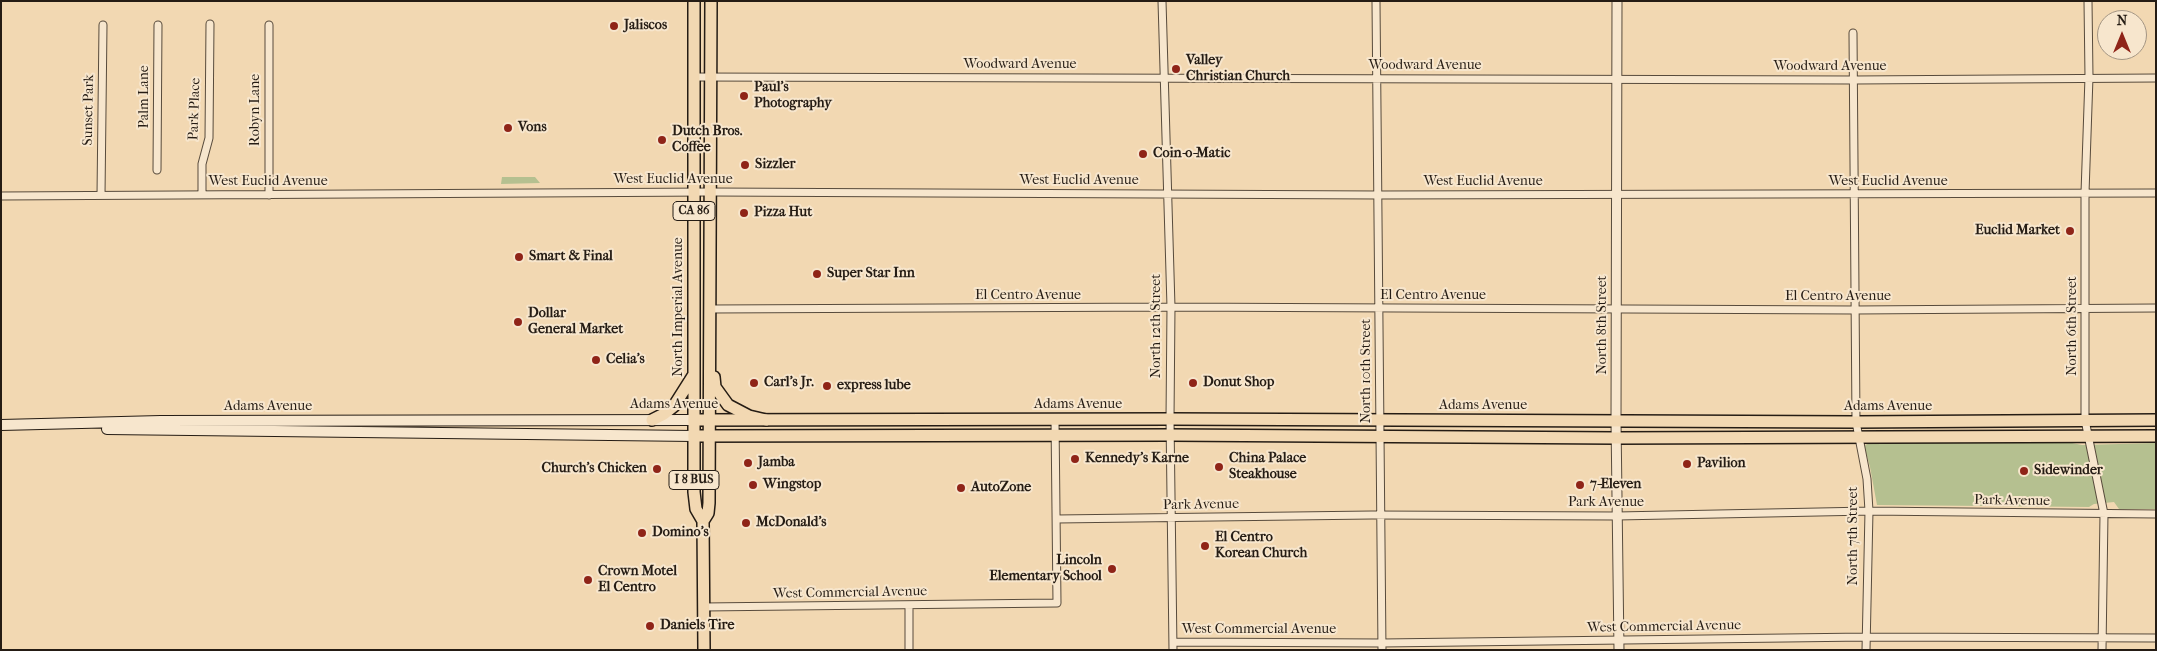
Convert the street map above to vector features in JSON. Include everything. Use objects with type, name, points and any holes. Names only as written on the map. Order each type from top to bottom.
[{"type":"main road","name":"North Imperial Avenue","points":[[694,1],[694,436],[696,510],[703,521],[704,650]]},
{"type":"main road","name":"North Imperial Avenue","points":[[703,521],[708,513],[711,342],[711,1]]},
{"type":"main road","name":"CA 86","points":[[711,342],[716,387],[721,398],[738,411],[766,420]]},
{"type":"main road","points":[[652,420],[674,406],[694,375]]},
{"type":"main road","name":"Adams Avenue","points":[[234,426],[561,420],[1170,419],[1856,422],[2156,420]]},
{"type":"main road","points":[[493,434],[499,429],[509,427],[552,426],[561,420]]},
{"type":"main road","points":[[477,421],[477,434]]},
{"type":"main road","name":"Adams Avenue","points":[[1,426],[34,423],[234,426],[477,434],[709,437],[1055,435],[1379,435],[1616,438],[2156,436]]},
{"type":"street","name":"North 12th Street","points":[[1162,1],[1166,193],[1171,307],[1170,435],[1173,646]]},
{"type":"street","name":"North 8th Street","points":[[1617,1],[1616,438],[1619,650]]},
{"type":"street","name":"North 6th Street","points":[[2088,1],[2089,77],[2085,193],[2085,420],[2104,514],[2102,650]]},
{"type":"street","name":"North 10th Street","points":[[1376,2],[1382,646]]},
{"type":"street","name":"Palm Lane","points":[[157,170],[158,24]]},
{"type":"street","name":"Park Place","points":[[202,195],[202,164],[209,138],[210,24]]},
{"type":"street","name":"Robyn Lane","points":[[269,24],[269,195]]},
{"type":"street","name":"Sunset Park","points":[[100,195],[103,25]]},
{"type":"street","name":"North 7th Street","points":[[1853,33],[1855,80],[1856,422],[1867,479],[1869,511],[1866,650]]},
{"type":"street","name":"Woodward Avenue","points":[[694,77],[1855,80],[2156,78]]},
{"type":"street","name":"West Euclid Avenue","points":[[1,196],[711,192],[1379,195],[2156,193]]},
{"type":"street","name":"El Centro Avenue","points":[[711,308],[1171,307],[1855,310],[2156,308]]},
{"type":"street","points":[[1055,420],[1057,519]]},
{"type":"street","name":"Park Avenue","points":[[1057,519],[1617,516],[1869,511],[2156,514]]},
{"type":"street","name":"West Commercial Avenue","points":[[704,608],[1057,603],[1057,519]]},
{"type":"street","points":[[909,606],[909,650]]},
{"type":"street","name":"West Commercial Avenue","points":[[1173,646],[1382,646],[1619,640],[1866,637],[2156,638]]},
{"type":"green space","points":[[502,177],[535,177],[540,183],[501,184]]},
{"type":"green space","points":[[1871,442],[2072,443],[2082,445],[2156,443],[2156,509],[2119,509],[2114,502],[2094,504],[2089,507],[1877,505],[1864,446]]},
{"type":"place","name":"Jaliscos","points":[[614,26]]},
{"type":"place","name":"Valley Christian Church","points":[[1176,69]]},
{"type":"place","name":"Paul's Photography","points":[[744,96]]},
{"type":"place","name":"Vons","points":[[508,128]]},
{"type":"place","name":"Dutch Bros. Coffee","points":[[662,140]]},
{"type":"place","name":"Coin-o-Matic","points":[[1143,154]]},
{"type":"place","name":"Sizzler","points":[[745,165]]},
{"type":"place","name":"Pizza Hut","points":[[744,213]]},
{"type":"place","name":"Euclid Market","points":[[2070,231]]},
{"type":"place","name":"Smart & Final","points":[[519,257]]},
{"type":"place","name":"Super Star Inn","points":[[817,274]]},
{"type":"place","name":"Dollar General Market","points":[[518,322]]},
{"type":"place","name":"Celia's","points":[[596,360]]},
{"type":"place","name":"Carl's Jr.","points":[[754,383]]},
{"type":"place","name":"Donut Shop","points":[[1193,383]]},
{"type":"place","name":"express lube","points":[[827,386]]},
{"type":"place","name":"Kennedy's Karne","points":[[1075,459]]},
{"type":"place","name":"Jamba","points":[[748,463]]},
{"type":"place","name":"Pavilion","points":[[1687,464]]},
{"type":"place","name":"China Palace Steakhouse","points":[[1219,467]]},
{"type":"place","name":"Church's Chicken","points":[[657,469]]},
{"type":"place","name":"Sidewinder","points":[[2024,471]]},
{"type":"place","name":"Wingstop","points":[[753,485]]},
{"type":"place","name":"7-Eleven","points":[[1580,485]]},
{"type":"place","name":"AutoZone","points":[[961,488]]},
{"type":"place","name":"McDonald's","points":[[746,523]]},
{"type":"place","name":"Domino's","points":[[642,533]]},
{"type":"place","name":"El Centro Korean Church","points":[[1205,546]]},
{"type":"place","name":"Lincoln Elementary School","points":[[1112,569]]},
{"type":"place","name":"Crown Motel El Centro","points":[[588,580]]},
{"type":"place","name":"Daniels Tire","points":[[650,626]]}]
